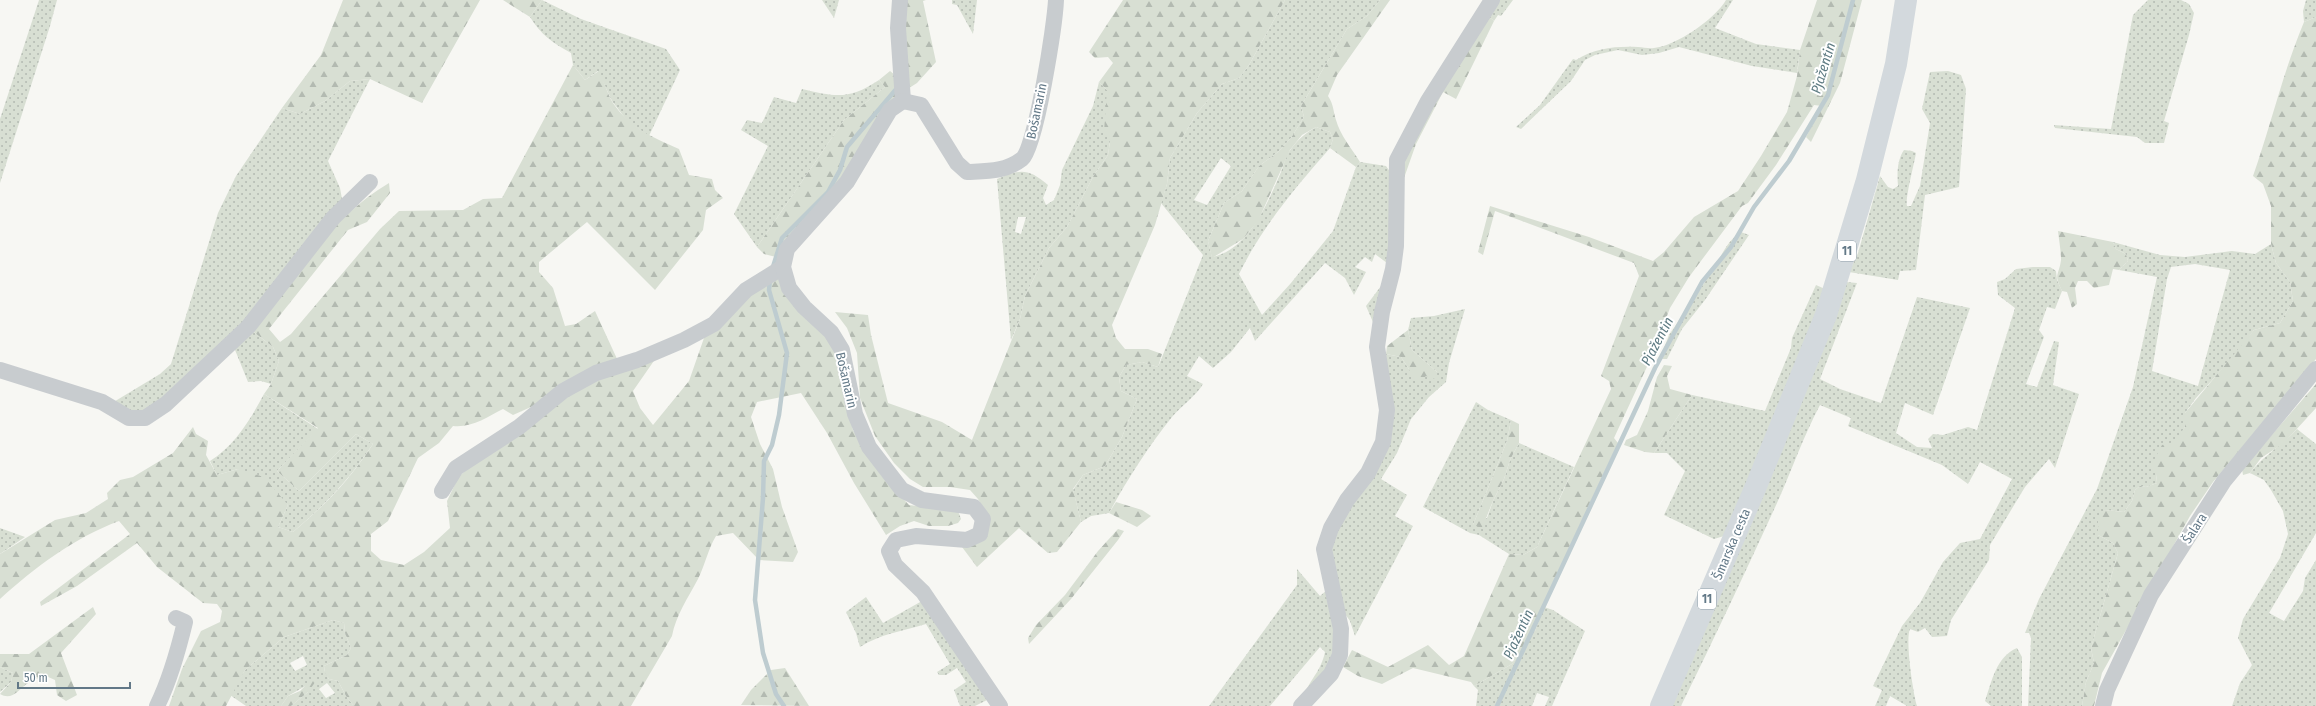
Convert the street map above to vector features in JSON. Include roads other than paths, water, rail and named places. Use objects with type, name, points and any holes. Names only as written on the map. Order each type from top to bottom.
[{"type":"main road","name":"Šmarska cesta","points":[[1661,706],[1754,491],[1826,315],[1840,276],[1867,180],[1896,64],[1906,0]]},
{"type":"street","points":[[442,491],[456,468],[519,427],[563,391],[596,373],[637,360],[684,340],[714,324],[746,290],[783,267],[787,249],[847,182],[890,110],[903,101],[898,28],[900,0]]},
{"type":"street","name":"Bošamarin","points":[[903,101],[921,105],[957,164],[967,172],[1005,170],[1024,158],[1034,133],[1056,0]]},
{"type":"street","points":[[1301,706],[1332,674],[1340,655],[1341,629],[1324,549],[1331,528],[1347,500],[1368,473],[1383,442],[1386,410],[1377,347],[1382,312],[1394,269],[1396,246],[1397,160],[1428,101],[1492,0]]},
{"type":"street","points":[[0,370],[102,402],[129,418],[145,418],[166,404],[248,327],[333,218],[370,182]]},
{"type":"street","name":"Bošamarin","points":[[783,267],[789,288],[804,307],[831,332],[842,350],[855,414],[869,447],[902,490],[922,500],[974,506],[983,519],[980,534],[967,540],[916,536],[896,540],[889,551],[895,565],[923,592],[1000,706]]},
{"type":"street","name":"Šalara","points":[[2103,706],[2107,690],[2151,595],[2159,582],[2224,481],[2316,369]]},
{"type":"street","points":[[157,706],[165,691],[179,650],[185,622],[176,618]]},
{"type":"waterway","name":"Pjažentin","points":[[1497,706],[1655,368],[1702,282],[1731,247],[1754,207],[1789,161],[1828,95],[1853,0]]},
{"type":"waterway","points":[[772,270],[782,238],[828,192],[840,170],[847,147],[898,87]]},
{"type":"waterway","points":[[770,279],[769,290],[787,353],[779,415],[772,445],[764,461],[763,498],[755,600],[763,653],[776,694],[784,706]]}]
